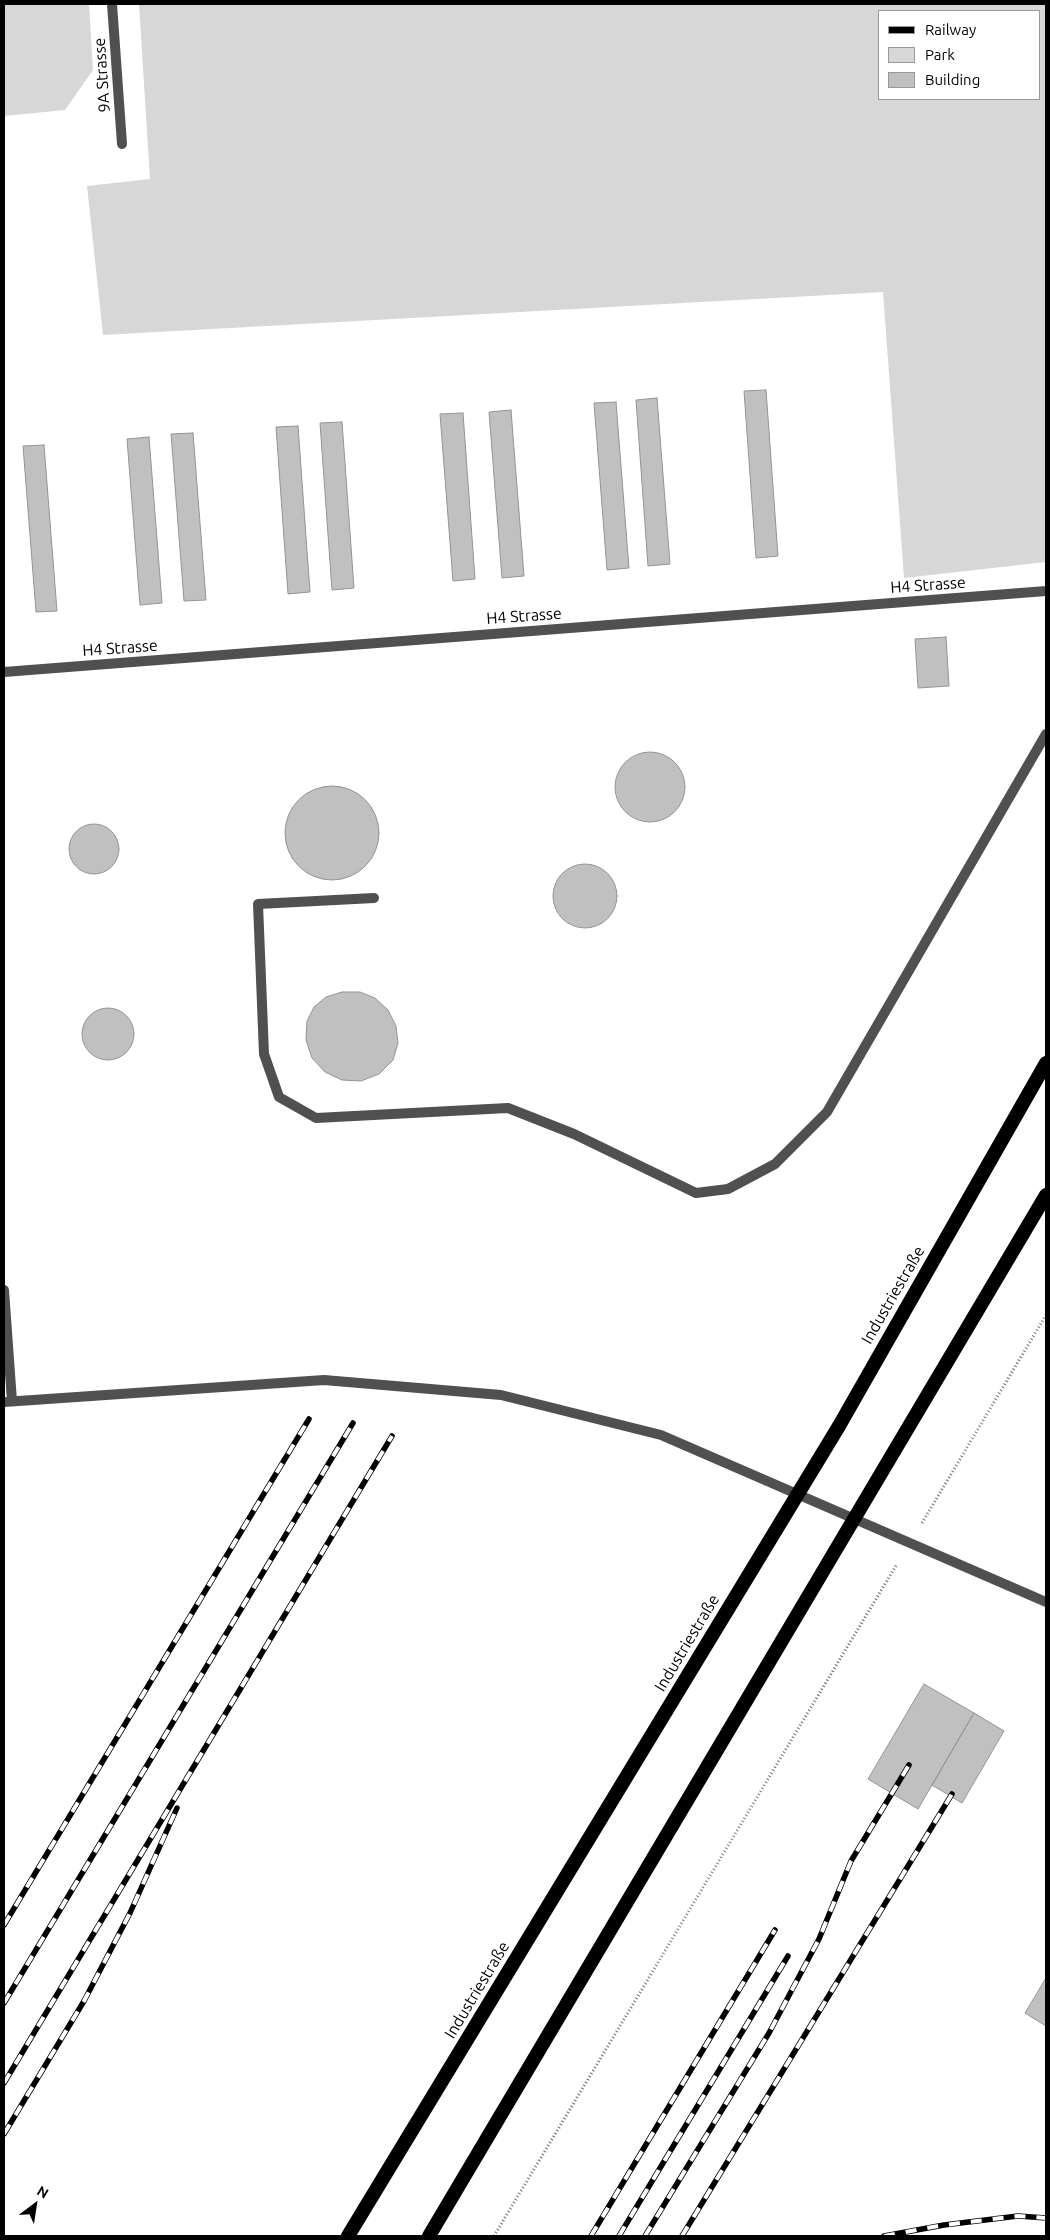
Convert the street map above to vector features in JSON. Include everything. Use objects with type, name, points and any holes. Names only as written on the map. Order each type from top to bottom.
[{"type":"highway","name":"Industriestraße","points":[[348,2236],[839,1426],[1046,1063]]},
{"type":"highway","points":[[429,2236],[1046,1195]]},
{"type":"lane","name":"9A Strasse","points":[[112,4],[122,144]]},
{"type":"lane","name":"H4 Strasse","points":[[4,672],[1046,591]]},
{"type":"lane","points":[[374,898],[258,904],[264,1054],[279,1096],[316,1118],[508,1108],[574,1134],[696,1193],[728,1189],[775,1164],[827,1112],[1046,734]]},
{"type":"lane","points":[[4,1290],[8,1402],[324,1380],[501,1395],[660,1435],[1046,1602]]},
{"type":"path","points":[[918,1528],[1046,1315]]},
{"type":"path","points":[[494,2236],[898,1562]]},
{"type":"green space","points":[[4,4],[89,4],[93,70],[65,110],[4,116]]},
{"type":"green space","points":[[139,4],[1046,4],[1046,562],[904,578],[883,292],[103,335],[87,186],[150,179]]},
{"type":"building","points":[[766,390],[778,556],[756,558],[744,391]]},
{"type":"building","points":[[657,398],[670,564],[648,566],[636,400]]},
{"type":"building","points":[[616,402],[629,568],[607,570],[594,403]]},
{"type":"building","points":[[511,410],[524,576],[502,578],[489,412]]},
{"type":"building","points":[[463,413],[475,579],[453,581],[440,414]]},
{"type":"building","points":[[342,422],[354,588],[332,590],[320,423]]},
{"type":"building","points":[[298,426],[310,592],[288,594],[276,427]]},
{"type":"building","points":[[193,433],[206,600],[184,601],[171,434]]},
{"type":"building","points":[[149,437],[162,603],[140,605],[127,439]]},
{"type":"building","points":[[44,445],[57,611],[36,612],[23,446]]},
{"type":"building","points":[[946,637],[949,686],[918,688],[915,639]]},
{"type":"building","points":[[643,752],[657,752],[670,758],[679,767],[685,780],[683,800],[675,812],[657,822],[643,822],[630,816],[621,807],[615,794],[615,780],[621,767],[630,758]]},
{"type":"building","points":[[332,786],[350,790],[365,800],[375,815],[379,833],[375,851],[365,866],[350,876],[332,880],[314,876],[299,866],[289,851],[285,833],[289,815],[299,800],[314,790]]},
{"type":"building","points":[[89,824],[99,824],[112,831],[119,844],[119,854],[112,867],[99,874],[89,874],[80,870],[73,863],[69,854],[69,844],[73,835],[80,828]]},
{"type":"building","points":[[585,864],[597,867],[608,873],[614,884],[617,896],[614,908],[608,919],[597,925],[585,928],[573,925],[562,919],[556,908],[553,896],[556,884],[562,873],[573,867]]},
{"type":"building","points":[[342,992],[360,992],[375,998],[388,1010],[396,1026],[398,1043],[393,1060],[379,1074],[361,1081],[342,1080],[325,1072],[312,1058],[306,1040],[307,1021],[314,1007],[326,997]]},
{"type":"building","points":[[108,1008],[122,1012],[130,1020],[134,1034],[130,1048],[122,1056],[108,1060],[94,1056],[86,1048],[82,1034],[86,1020],[94,1012]]},
{"type":"building","points":[[924,1684],[974,1713],[918,1809],[868,1779]]},
{"type":"building","points":[[974,1713],[1004,1731],[962,1803],[932,1785]]},
{"type":"building","points":[[1046,1978],[1046,2026],[1025,2013]]},
{"type":"railway","points":[[4,1925],[309,1419]]},
{"type":"railway","points":[[4,2003],[353,1423]]},
{"type":"railway","points":[[4,2083],[392,1436]]},
{"type":"railway","points":[[645,2236],[769,2033],[819,1939],[851,1861],[909,1765]]},
{"type":"railway","points":[[682,2236],[952,1794]]},
{"type":"railway","points":[[4,2134],[84,2001],[130,1913],[177,1808]]},
{"type":"railway","points":[[591,2236],[775,1930]]},
{"type":"railway","points":[[619,2236],[788,1956]]},
{"type":"railway","points":[[884,2236],[944,2225],[1018,2216],[1046,2218]]}]
